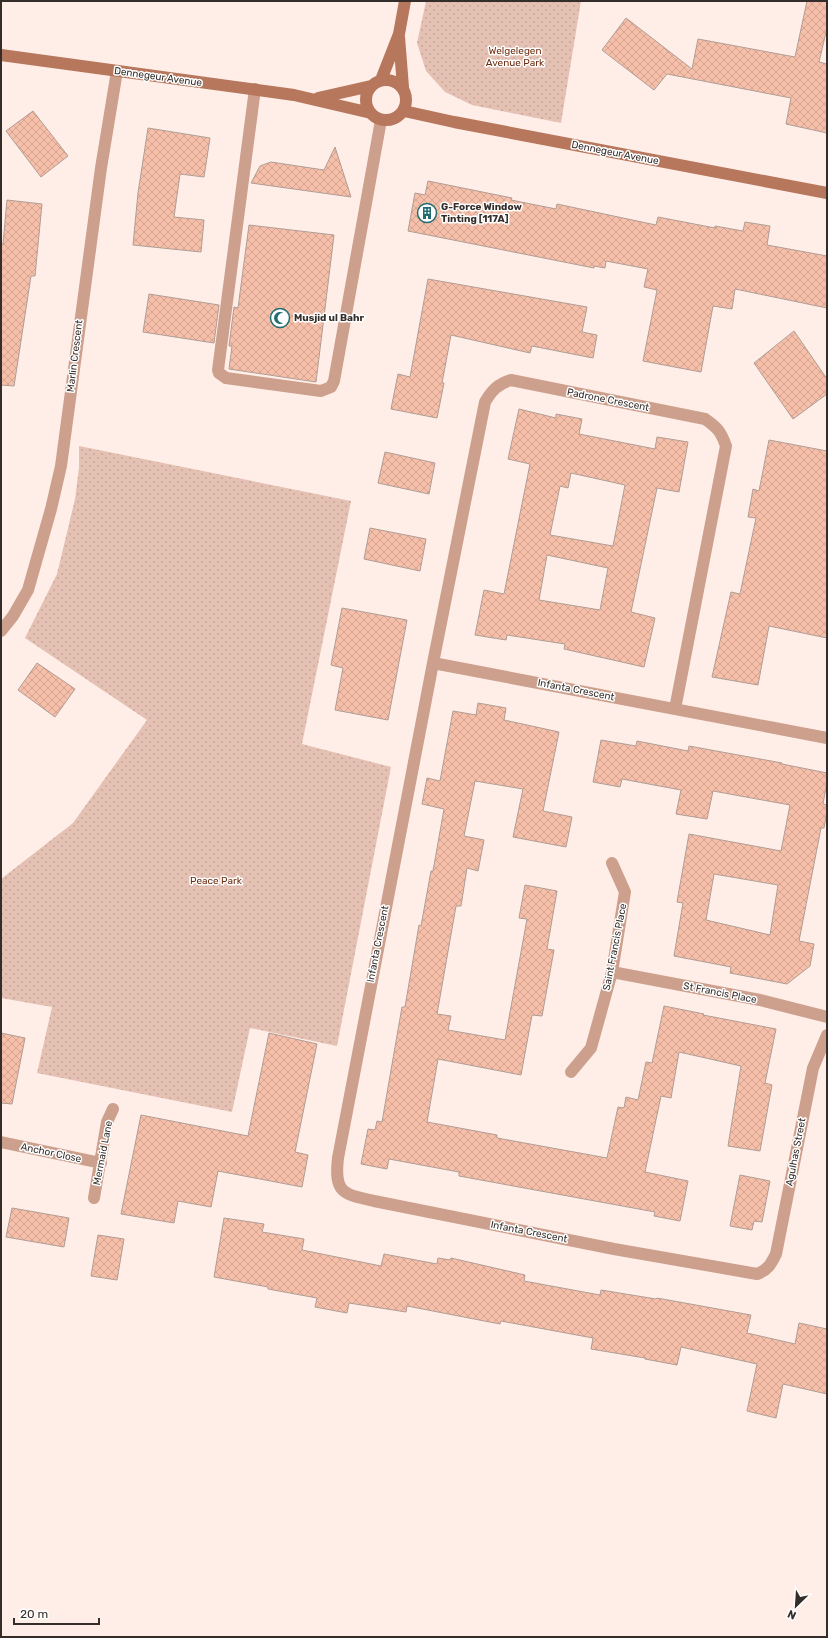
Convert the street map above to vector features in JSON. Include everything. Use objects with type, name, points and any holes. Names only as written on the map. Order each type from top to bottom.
[{"type":"street","points":[[399,34],[376,83],[366,96],[368,108],[371,113],[381,120],[394,119],[404,111],[407,101],[403,87],[399,34],[405,1]]},
{"type":"street","name":"Dennegeur Avenue","points":[[1,55],[255,89],[315,99],[371,113]]},
{"type":"street","name":"Marlin Crescent","points":[[1,631],[13,616],[28,590],[51,509],[61,466],[101,168],[117,71]]},
{"type":"street","points":[[376,83],[393,80],[403,87]]},
{"type":"street","name":"Dennegeur Avenue","points":[[315,99],[376,83]]},
{"type":"street","points":[[255,89],[218,370],[219,373],[226,378],[321,391],[331,387],[334,381],[381,120]]},
{"type":"street","name":"Dennegeur Avenue","points":[[404,111],[454,122],[827,193]]},
{"type":"street","name":"Padrone Crescent","points":[[433,663],[485,402],[491,391],[500,384],[511,380],[704,419],[717,427],[722,435],[726,446],[675,709]]},
{"type":"street","name":"Infanta Crescent","points":[[767,1269],[757,1274],[748,1274],[614,1249],[355,1197],[343,1191],[338,1184],[336,1175],[433,663],[827,738]]},
{"type":"street","name":"Saint Francis Place","points":[[571,1072],[591,1048],[612,972],[625,892],[612,863]]},
{"type":"street","name":"St Francis Place","points":[[612,972],[760,1000],[827,1016]]},
{"type":"street","name":"Agulhas Street","points":[[767,1269],[772,1264],[776,1254],[814,1068],[827,1035]]},
{"type":"street","name":"Mermaid Lane","points":[[94,1198],[107,1122],[113,1109]]},
{"type":"street","name":"Anchor Close","points":[[1,1142],[101,1163]]},
{"type":"green space","name":"Welgelegen Avenue Park","points":[[426,1],[581,1],[561,123],[472,105],[445,92],[426,71],[417,43]]},
{"type":"green space","name":"Peace Park","points":[[79,446],[351,501],[302,744],[391,767],[337,1046],[250,1028],[232,1112],[37,1073],[52,1007],[1,998],[1,879],[73,823],[147,720],[25,638],[57,574],[75,499],[79,468]]},
{"type":"building","points":[[807,1],[827,1],[827,28],[819,62],[827,64],[827,133],[786,124],[791,98],[667,74],[654,90],[602,50],[626,18],[692,69],[698,39],[795,57]]},
{"type":"building","points":[[33,111],[68,156],[41,177],[6,131]]},
{"type":"building","points":[[148,128],[210,138],[204,177],[180,174],[174,217],[204,220],[201,252],[133,245],[138,193]]},
{"type":"building","points":[[335,147],[351,197],[251,183],[260,166],[271,162],[324,170]]},
{"type":"building","points":[[428,181],[512,198],[511,200],[556,209],[557,204],[656,225],[658,217],[715,228],[715,226],[743,231],[745,222],[770,226],[767,245],[827,256],[827,308],[735,289],[732,309],[713,306],[701,372],[643,361],[657,290],[644,287],[648,269],[606,261],[605,268],[594,266],[594,268],[408,231],[415,193],[425,195]]},
{"type":"building","points":[[7,200],[42,204],[35,276],[31,276],[14,386],[1,385],[1,244],[3,244]]},
{"type":"building","name":"Musjid ul Bahr","points":[[249,225],[334,235],[316,382],[229,369],[232,346],[229,346],[234,307],[238,308]]},
{"type":"building","points":[[428,279],[587,307],[582,332],[597,335],[593,358],[532,346],[530,353],[451,335],[437,418],[391,409],[398,374],[410,377]]},
{"type":"building","points":[[149,294],[219,305],[214,343],[143,332]]},
{"type":"building","points":[[794,331],[827,379],[827,394],[793,419],[754,363]]},
{"type":"building","points":[[519,409],[556,418],[556,414],[582,419],[579,434],[655,449],[657,437],[688,442],[679,492],[657,488],[631,612],[655,618],[644,667],[564,649],[565,644],[507,635],[506,640],[475,635],[484,590],[504,594],[530,464],[508,459]],"holes":[[[571,473],[625,485],[613,546],[550,535],[560,486],[568,488]],[[547,555],[608,568],[600,610],[539,600]]]},
{"type":"building","points":[[769,440],[827,451],[827,638],[769,626],[758,685],[712,677],[731,592],[740,594],[756,518],[748,517],[753,489],[759,491]]},
{"type":"building","points":[[385,452],[435,463],[429,494],[378,483]]},
{"type":"building","points":[[370,528],[426,539],[420,571],[364,559]]},
{"type":"building","points":[[342,608],[407,620],[388,720],[335,710],[343,668],[331,665]]},
{"type":"building","points":[[37,663],[75,689],[55,717],[18,690]]},
{"type":"building","points":[[478,703],[506,708],[504,720],[559,732],[543,811],[572,817],[566,847],[513,837],[523,789],[475,781],[464,836],[484,840],[478,871],[467,868],[461,906],[456,906],[437,1014],[451,1016],[448,1030],[505,1040],[527,919],[519,918],[525,885],[557,891],[547,949],[554,950],[542,1016],[532,1015],[521,1075],[438,1059],[427,1122],[497,1135],[497,1138],[607,1158],[618,1107],[624,1108],[626,1097],[638,1100],[646,1062],[652,1063],[664,1006],[776,1029],[765,1083],[772,1085],[760,1151],[728,1146],[741,1066],[679,1052],[671,1098],[661,1096],[645,1172],[688,1181],[680,1221],[654,1216],[655,1212],[459,1176],[459,1172],[389,1159],[387,1169],[361,1164],[368,1129],[375,1130],[377,1121],[382,1122],[402,1007],[405,1007],[419,925],[421,926],[431,871],[433,871],[444,809],[422,804],[427,778],[440,781],[453,711],[476,715]]},
{"type":"building","points":[[601,740],[636,746],[637,741],[688,751],[689,746],[827,773],[823,804],[827,805],[827,812],[824,828],[821,828],[799,941],[814,944],[810,966],[787,984],[730,973],[731,967],[674,956],[683,903],[677,902],[689,834],[781,851],[790,805],[713,791],[707,819],[676,814],[681,790],[622,779],[620,787],[593,782]],"holes":[[[714,874],[778,885],[770,935],[706,920]]]},
{"type":"building","points":[[1,1033],[25,1038],[12,1104],[1,1103]]},
{"type":"building","points":[[269,1033],[317,1044],[295,1152],[308,1155],[302,1187],[218,1171],[211,1207],[178,1201],[174,1223],[121,1214],[141,1115],[248,1136]]},
{"type":"building","points":[[740,1175],[770,1181],[762,1222],[754,1221],[752,1230],[730,1226]]},
{"type":"building","points":[[12,1208],[69,1218],[64,1247],[6,1237]]},
{"type":"building","points":[[224,1218],[264,1224],[262,1232],[304,1239],[302,1250],[381,1266],[384,1254],[437,1264],[438,1258],[450,1260],[451,1258],[525,1275],[524,1281],[600,1295],[601,1290],[657,1298],[751,1315],[747,1333],[795,1344],[799,1323],[827,1329],[827,1394],[783,1384],[776,1418],[747,1411],[757,1364],[681,1347],[677,1365],[591,1349],[593,1338],[501,1321],[500,1324],[407,1306],[406,1312],[349,1303],[347,1313],[315,1307],[317,1298],[214,1277]]},
{"type":"building","points":[[98,1235],[124,1239],[117,1280],[91,1276]]},
{"type":"place","name":"G-Force Window Tinting [117A]","points":[[427,213]]},
{"type":"place","name":"Musjid ul Bahr","points":[[280,318]]}]
